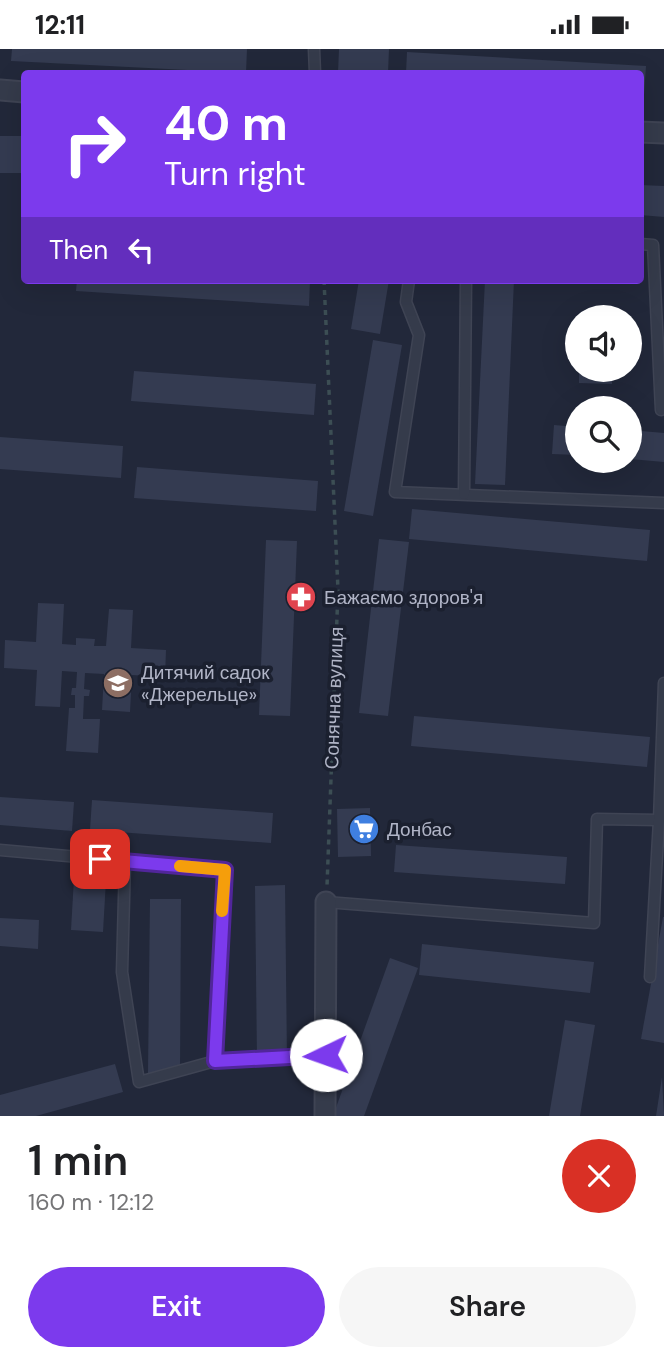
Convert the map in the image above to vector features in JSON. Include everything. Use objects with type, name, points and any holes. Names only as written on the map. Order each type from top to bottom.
[{"type":"street","points":[[0,90],[21,92]]},
{"type":"street","points":[[644,132],[664,133]]},
{"type":"street","points":[[325,1116],[327,902]]},
{"type":"lane","points":[[314,49],[315,70]]},
{"type":"lane","points":[[644,244],[653,245],[661,410]]},
{"type":"lane","points":[[408,284],[406,302],[419,335],[395,492],[664,503]]},
{"type":"lane","points":[[464,494],[466,284]]},
{"type":"lane","points":[[650,977],[664,683]]},
{"type":"lane","points":[[327,902],[594,923],[597,819],[659,820]]},
{"type":"lane","points":[[0,850],[225,870],[215,1061]]},
{"type":"lane","points":[[125,861],[122,972],[139,1082],[215,1061],[326,1055]]},
{"type":"path","name":"Сонячна вулиця","points":[[324,284],[338,590],[327,902]]},
{"type":"building","points":[[12,49],[247,49],[246,70],[187,70],[11,61]]},
{"type":"building","points":[[339,49],[389,49],[388,70],[338,70]]},
{"type":"building","points":[[407,52],[646,66],[644,95],[644,70],[406,70]]},
{"type":"building","points":[[0,136],[21,136],[21,173],[0,173]]},
{"type":"building","points":[[644,185],[664,186],[664,217],[644,215]]},
{"type":"building","points":[[77,284],[310,284],[309,306],[76,291]]},
{"type":"building","points":[[358,284],[388,284],[380,334],[351,329]]},
{"type":"building","points":[[485,284],[514,284],[505,485],[475,484]]},
{"type":"building","points":[[373,340],[402,345],[373,516],[344,511]]},
{"type":"building","points":[[134,371],[316,384],[314,415],[131,401]]},
{"type":"building","points":[[612,382],[612,384],[579,383]]},
{"type":"building","points":[[554,425],[565,426],[565,454],[552,454]]},
{"type":"building","points":[[642,431],[664,433],[664,462],[642,460]]},
{"type":"building","points":[[0,437],[123,446],[121,478],[0,469]]},
{"type":"building","points":[[137,467],[318,481],[316,511],[134,498]]},
{"type":"building","points":[[412,509],[650,530],[647,561],[409,539]]},
{"type":"building","points":[[379,539],[409,542],[388,716],[359,713]]},
{"type":"building","points":[[266,540],[297,541],[290,716],[259,715]]},
{"type":"building","name":"Дитячий садок «Джерельце»","points":[[38,603],[64,604],[62,644],[76,645],[76,638],[95,639],[94,646],[106,646],[109,609],[133,610],[131,648],[166,650],[165,677],[132,675],[130,712],[102,710],[104,674],[85,673],[84,689],[90,690],[89,696],[84,696],[83,719],[100,719],[98,753],[66,751],[69,708],[75,708],[75,695],[71,695],[72,688],[76,688],[77,672],[62,671],[60,707],[35,706],[37,670],[4,668],[5,640],[36,642]]},
{"type":"building","points":[[414,716],[650,737],[647,767],[411,746]]},
{"type":"building","points":[[0,797],[74,802],[72,831],[0,825]]},
{"type":"building","points":[[92,800],[273,813],[271,843],[90,830]]},
{"type":"building","points":[[370,808],[371,856],[338,857],[337,809]]},
{"type":"building","points":[[396,845],[567,857],[565,884],[394,872]]},
{"type":"building","points":[[74,878],[106,880],[103,932],[71,930]]},
{"type":"building","points":[[285,885],[287,1060],[257,1060],[255,886]]},
{"type":"building","points":[[150,899],[181,899],[180,1074],[148,1074]]},
{"type":"building","points":[[664,917],[664,1043],[641,1039]]},
{"type":"building","points":[[0,918],[39,920],[38,949],[0,946]]},
{"type":"building","points":[[422,944],[594,962],[590,993],[419,975]]},
{"type":"building","points":[[390,958],[418,968],[364,1116],[333,1116]]},
{"type":"building","points":[[565,1020],[595,1025],[580,1116],[549,1116]]},
{"type":"building","points":[[115,1064],[123,1092],[36,1116],[0,1116],[0,1095]]},
{"type":"building","points":[[662,1077],[664,1116],[656,1116]]},
{"type":"slow traffic","points":[[180,866],[225,870],[222,911]]},
{"type":"place","name":"Бажаємо здоров'я","points":[[301,597]]},
{"type":"place","name":"Дитячий садок «Джерельце»","points":[[118,683]]},
{"type":"place","name":"Донбас","points":[[364,829]]},
{"type":"route","points":[[100,859],[225,870],[215,1061],[326,1055]]}]
